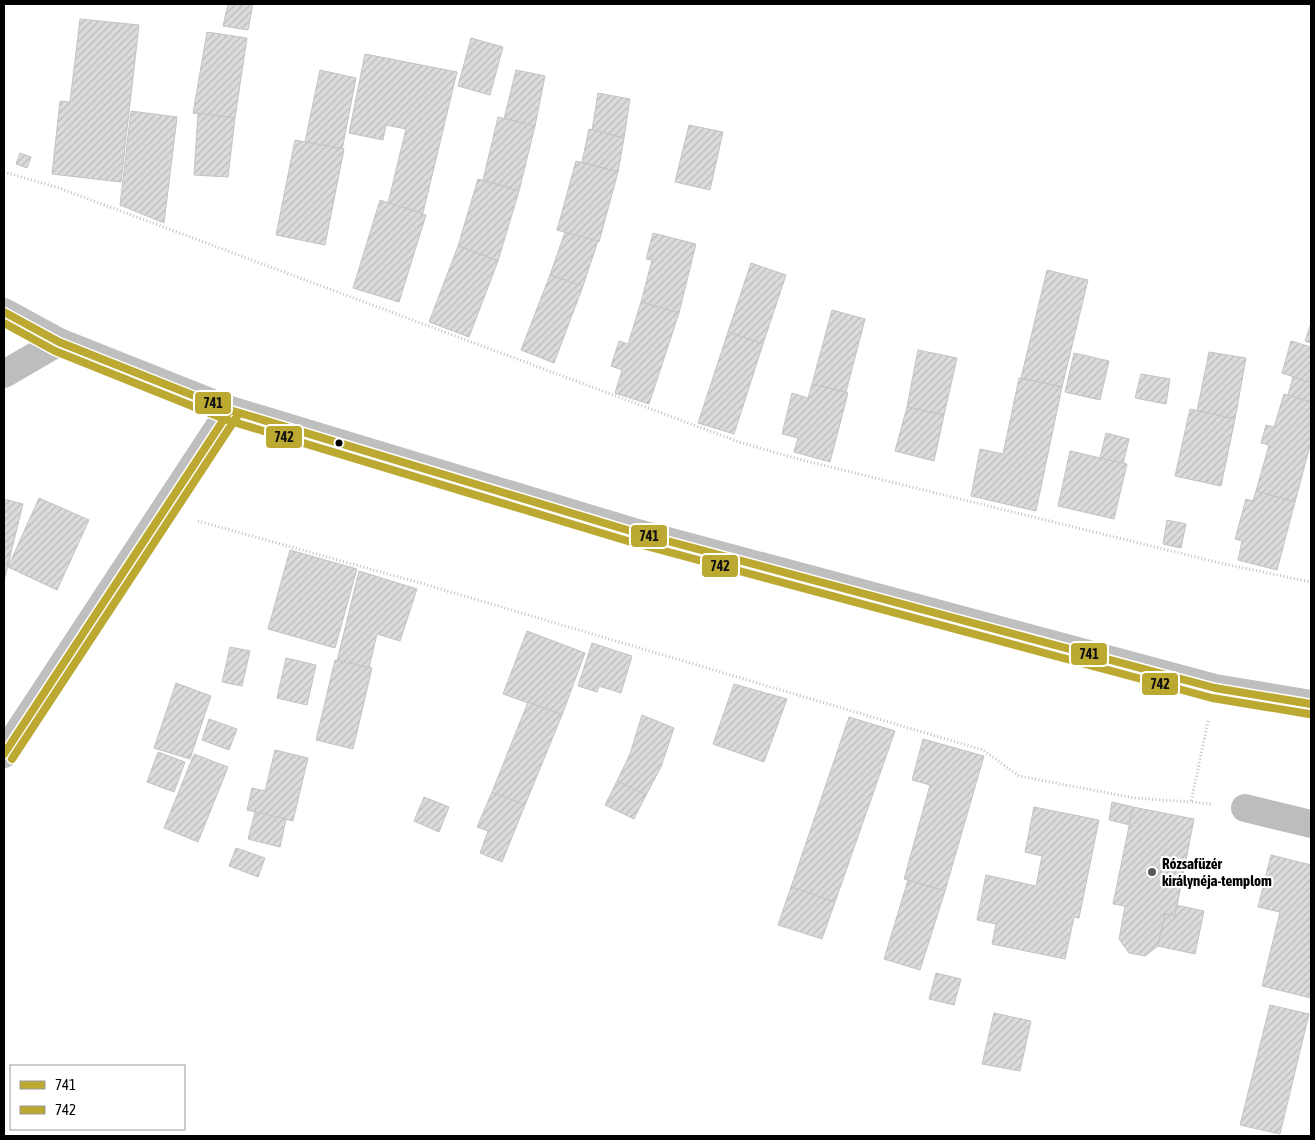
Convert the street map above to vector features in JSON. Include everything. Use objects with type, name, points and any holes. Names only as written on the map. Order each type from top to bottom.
[{"type":"street","points":[[4,312],[59,342],[230,410],[634,532],[1215,688],[1311,704]]},
{"type":"street","points":[[4,374],[59,342]]},
{"type":"street","points":[[4,754],[230,410]]},
{"type":"street","points":[[1245,808],[1311,824]]},
{"type":"path","points":[[4,172],[68,192],[364,304],[742,443],[798,459],[1224,564],[1311,582]]},
{"type":"path","points":[[166,508],[192,520],[434,587],[983,750],[1019,776],[1134,798],[1245,808]]},
{"type":"path","points":[[1191,802],[1215,688]]},
{"type":"building","points":[[228,4],[253,4],[248,30],[223,26]]},
{"type":"building","points":[[80,19],[139,25],[121,182],[52,174],[60,101],[70,102]]},
{"type":"building","points":[[207,32],[247,38],[235,118],[193,113]]},
{"type":"building","points":[[471,38],[503,47],[490,95],[458,86]]},
{"type":"building","points":[[365,54],[457,72],[423,213],[388,203],[406,129],[386,125],[383,140],[349,133]]},
{"type":"building","points":[[320,70],[356,78],[342,150],[305,142]]},
{"type":"building","points":[[516,70],[545,76],[535,126],[504,119]]},
{"type":"building","points":[[598,93],[630,99],[624,138],[592,130]]},
{"type":"building","points":[[131,111],[177,117],[164,223],[120,205]]},
{"type":"building","points":[[198,113],[235,118],[228,177],[194,175]]},
{"type":"building","points":[[498,117],[535,126],[519,191],[483,180]]},
{"type":"building","points":[[689,125],[723,132],[710,190],[675,182]]},
{"type":"building","points":[[589,129],[624,138],[618,172],[582,162]]},
{"type":"building","points":[[295,140],[344,149],[325,245],[276,235]]},
{"type":"building","points":[[20,153],[31,157],[27,168],[16,164]]},
{"type":"building","points":[[576,161],[618,172],[599,242],[557,230]]},
{"type":"building","points":[[478,179],[519,191],[498,261],[458,246]]},
{"type":"building","points":[[380,200],[426,215],[399,302],[353,288]]},
{"type":"building","points":[[565,232],[598,241],[583,286],[550,275]]},
{"type":"building","points":[[653,233],[696,244],[679,313],[641,302],[652,260],[646,259]]},
{"type":"building","points":[[458,246],[498,261],[469,337],[429,322]]},
{"type":"building","points":[[751,263],[786,275],[763,344],[728,332]]},
{"type":"building","points":[[1047,270],[1088,280],[1062,387],[1021,378]]},
{"type":"building","points":[[550,275],[583,286],[554,363],[521,350]]},
{"type":"building","points":[[641,302],[679,313],[649,404],[615,393],[622,370],[611,366],[619,341],[628,344]]},
{"type":"building","points":[[832,310],[865,319],[846,392],[812,384]]},
{"type":"building","points":[[1311,323],[1311,343],[1305,341]]},
{"type":"building","points":[[728,332],[763,344],[734,434],[698,423]]},
{"type":"building","points":[[1291,341],[1311,347],[1311,383],[1282,373]]},
{"type":"building","points":[[918,350],[957,358],[944,415],[907,407]]},
{"type":"building","points":[[1209,352],[1246,358],[1235,419],[1197,411]]},
{"type":"building","points":[[1074,353],[1109,361],[1100,400],[1065,392]]},
{"type":"building","points":[[1141,374],[1170,379],[1166,404],[1135,398]]},
{"type":"building","points":[[1293,377],[1311,383],[1311,402],[1288,395]]},
{"type":"building","points":[[1019,378],[1062,387],[1036,511],[971,496],[980,449],[1003,454]]},
{"type":"building","points":[[812,384],[848,393],[830,462],[794,452],[798,438],[782,434],[792,393],[808,398]]},
{"type":"building","points":[[1284,394],[1311,402],[1311,442],[1295,502],[1256,491],[1269,445],[1261,443],[1266,425],[1274,427]]},
{"type":"building","points":[[907,407],[944,415],[934,461],[895,451]]},
{"type":"building","points":[[1190,409],[1235,419],[1221,486],[1175,476]]},
{"type":"building","points":[[1106,433],[1129,439],[1123,464],[1100,458]]},
{"type":"building","points":[[1070,451],[1127,464],[1114,519],[1058,506]]},
{"type":"building","points":[[1256,491],[1295,502],[1277,570],[1238,560],[1242,541],[1235,539],[1246,499],[1253,501]]},
{"type":"building","points":[[39,498],[89,520],[57,590],[8,567]]},
{"type":"building","points":[[4,499],[23,504],[4,581]]},
{"type":"building","points":[[1167,520],[1186,524],[1181,548],[1163,544]]},
{"type":"building","points":[[290,550],[357,569],[335,648],[268,629]]},
{"type":"building","points":[[359,571],[417,589],[400,641],[377,634],[369,668],[337,661]]},
{"type":"building","points":[[527,631],[585,653],[562,715],[503,694]]},
{"type":"building","points":[[592,643],[632,656],[621,693],[599,686],[597,692],[578,686]]},
{"type":"building","points":[[230,647],[250,651],[242,686],[222,682]]},
{"type":"building","points":[[286,658],[316,665],[307,705],[277,698]]},
{"type":"building","points":[[335,660],[372,668],[353,749],[316,740]]},
{"type":"building","points":[[176,683],[211,696],[190,759],[154,748]]},
{"type":"building","points":[[734,684],[787,699],[764,762],[713,744]]},
{"type":"building","points":[[528,702],[562,715],[525,805],[492,792]]},
{"type":"building","points":[[642,715],[674,728],[661,767],[646,795],[617,781],[630,754]]},
{"type":"building","points":[[849,717],[895,731],[835,902],[791,887]]},
{"type":"building","points":[[209,719],[237,729],[229,750],[202,740]]},
{"type":"building","points":[[923,739],[984,756],[945,891],[904,879],[930,785],[912,780]]},
{"type":"building","points":[[275,750],[308,758],[293,821],[247,810],[252,788],[265,791]]},
{"type":"building","points":[[158,752],[185,762],[174,792],[147,782]]},
{"type":"building","points":[[194,754],[228,767],[198,842],[164,828]]},
{"type":"building","points":[[617,781],[646,795],[634,819],[605,805]]},
{"type":"building","points":[[492,792],[525,805],[502,862],[480,853],[488,831],[477,827]]},
{"type":"building","points":[[424,797],[449,807],[439,832],[414,821]]},
{"type":"building","points":[[1112,802],[1133,807],[1130,825],[1109,820]]},
{"type":"building","points":[[1034,807],[1099,820],[1079,918],[1074,917],[1065,959],[992,944],[996,924],[977,920],[986,875],[1036,886],[1042,856],[1025,852]]},
{"type":"building","name":"Rózsafüzér királynéja-templom","points":[[1133,807],[1194,819],[1175,916],[1165,914],[1158,946],[1145,956],[1129,953],[1119,939],[1125,906],[1113,904]]},
{"type":"building","points":[[255,812],[286,819],[280,847],[248,839]]},
{"type":"building","points":[[236,848],[265,858],[258,877],[229,866]]},
{"type":"building","points":[[1271,855],[1311,865],[1311,998],[1262,986],[1280,912],[1258,907]]},
{"type":"building","points":[[908,880],[945,891],[920,970],[884,959]]},
{"type":"building","points":[[791,887],[835,902],[822,939],[778,925]]},
{"type":"building","points":[[1176,905],[1204,911],[1195,954],[1158,946],[1165,914],[1175,916]]},
{"type":"building","points":[[936,973],[961,979],[954,1005],[929,999]]},
{"type":"building","points":[[1270,1005],[1309,1014],[1280,1134],[1240,1125]]},
{"type":"building","points":[[994,1013],[1031,1021],[1020,1071],[982,1064]]},
{"type":"transit line","name":"741","points":[[4,312],[59,342],[230,410],[634,532],[1215,688],[1311,704]]},
{"type":"transit line","name":"742","points":[[4,323],[55,351],[227,420],[631,542],[1212,698],[1309,714]]},
{"type":"transit line","name":"741","points":[[4,754],[230,410]]},
{"type":"transit line","name":"742","points":[[12,759],[238,415]]},
{"type":"place","name":"Rózsafüzér királynéja-templom","points":[[1152,872]]}]
